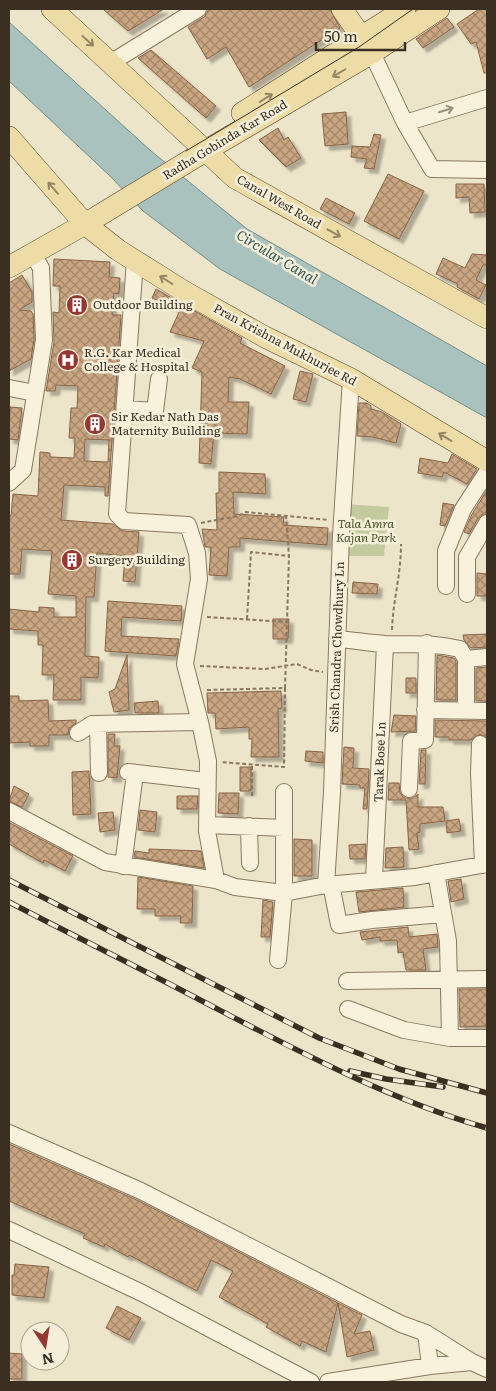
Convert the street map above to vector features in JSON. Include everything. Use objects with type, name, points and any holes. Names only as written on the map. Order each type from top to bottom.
[{"type":"main road","name":"Canal West Road","points":[[52,9],[112,62],[194,150],[235,178],[487,318]]},
{"type":"main road","points":[[342,9],[367,45]]},
{"type":"main road","name":"Radha Gobinda Kar Road","points":[[367,45],[405,9]]},
{"type":"main road","name":"Radha Gobinda Kar Road","points":[[9,268],[89,215],[367,45],[439,9]]},
{"type":"main road","name":"Pran Krishna Mukhurjee Rd","points":[[9,137],[135,260],[185,292],[257,332],[351,380],[487,461]]},
{"type":"main road","name":"Radha Gobinda Kar Road","points":[[9,254],[89,215]]},
{"type":"street","points":[[112,62],[198,9]]},
{"type":"street","points":[[367,45],[405,123],[432,169],[487,170]]},
{"type":"street","points":[[405,123],[487,98]]},
{"type":"street","points":[[10,486],[23,470],[44,340],[43,291],[40,268],[32,253]]},
{"type":"street","points":[[135,260],[117,514],[120,519],[188,525],[197,553],[199,579],[185,664],[208,761],[206,781],[207,825],[216,880]]},
{"type":"street","points":[[125,409],[155,411],[159,379]]},
{"type":"street","name":"Srish Chandra Chowdhury Ln","points":[[351,380],[341,521],[329,884],[339,925],[372,920],[444,914]]},
{"type":"street","points":[[9,388],[36,393]]},
{"type":"street","points":[[446,586],[446,551],[463,509],[487,472]]},
{"type":"street","points":[[467,594],[467,557],[487,523]]},
{"type":"street","points":[[337,638],[388,644],[427,643],[460,649],[466,658],[466,711]]},
{"type":"street","points":[[409,789],[411,741],[425,740],[427,643]]},
{"type":"street","name":"Tarak Bose Ln","points":[[374,880],[388,644]]},
{"type":"street","points":[[466,658],[487,657]]},
{"type":"street","points":[[425,710],[487,711]]},
{"type":"street","points":[[78,732],[92,724],[200,722]]},
{"type":"street","points":[[98,724],[99,772]]},
{"type":"street","points":[[9,811],[98,859],[123,866],[216,880],[235,887],[284,893],[329,884],[436,873],[485,865],[480,744]]},
{"type":"street","points":[[123,866],[131,773],[206,781]]},
{"type":"street","points":[[278,960],[284,893],[284,792]]},
{"type":"street","points":[[207,825],[284,828]]},
{"type":"street","points":[[249,826],[250,863]]},
{"type":"street","points":[[436,873],[448,941],[450,1038]]},
{"type":"street","points":[[347,980],[487,979]]},
{"type":"street","points":[[348,1009],[404,1030],[450,1038],[487,1038]]},
{"type":"street","points":[[9,1133],[141,1191],[401,1324],[426,1333],[472,1362],[487,1369]]},
{"type":"street","points":[[9,1230],[142,1293],[311,1382]]},
{"type":"street","points":[[426,1333],[430,1366]]},
{"type":"street","points":[[328,1382],[407,1377],[430,1366],[472,1362]]},
{"type":"path","points":[[188,525],[238,516],[246,512],[341,521]]},
{"type":"path","points":[[208,761],[284,767],[289,556],[286,516]]},
{"type":"path","points":[[388,644],[394,599],[398,591],[401,569],[401,544]]},
{"type":"path","points":[[247,619],[251,552],[289,556]]},
{"type":"path","points":[[193,616],[287,622]]},
{"type":"path","points":[[185,664],[266,669],[297,664],[311,670],[336,673]]},
{"type":"path","points":[[192,691],[285,688]]},
{"type":"path","points":[[252,764],[252,796]]},
{"type":"green space","name":"Tala Amra Kajan Park","points":[[345,504],[389,507],[384,556],[344,556]]},
{"type":"water","name":"Circular Canal","points":[[9,22],[151,151],[247,229],[487,366],[487,418],[220,269],[143,211],[111,177],[9,81]]},
{"type":"building","points":[[103,9],[164,9],[128,31]]},
{"type":"building","points":[[209,9],[330,9],[340,28],[249,87],[226,47],[207,59],[188,27],[204,17]]},
{"type":"building","points":[[479,9],[487,9],[487,73],[484,73],[476,42],[471,44],[457,24]]},
{"type":"building","points":[[447,18],[454,27],[423,48],[416,39]]},
{"type":"building","points":[[151,50],[216,106],[206,118],[138,58]]},
{"type":"building","points":[[346,112],[348,144],[325,146],[322,114]]},
{"type":"building","points":[[278,128],[284,140],[288,137],[301,158],[286,167],[259,140]]},
{"type":"building","points":[[374,134],[381,135],[374,169],[364,168],[367,159],[351,157],[352,146],[370,147]]},
{"type":"building","points":[[388,174],[424,191],[399,239],[364,221]]},
{"type":"building","points":[[456,184],[484,184],[485,212],[470,213],[469,197],[456,198]]},
{"type":"building","points":[[326,198],[355,213],[349,224],[320,209]]},
{"type":"building","points":[[472,254],[487,255],[487,265],[483,265],[476,280],[486,285],[479,299],[457,287],[458,284],[436,274],[443,258],[465,268]]},
{"type":"building","points":[[54,259],[110,262],[109,277],[120,278],[119,294],[114,293],[112,315],[121,315],[108,496],[105,496],[105,487],[64,485],[61,520],[113,524],[123,531],[139,532],[135,582],[123,581],[125,556],[97,553],[94,597],[86,597],[85,656],[99,657],[98,678],[81,677],[81,700],[53,700],[54,675],[42,675],[43,645],[38,645],[38,631],[9,629],[9,609],[39,612],[39,607],[54,608],[54,617],[76,617],[76,596],[48,594],[52,551],[22,549],[20,574],[9,574],[9,516],[11,516],[13,494],[38,496],[40,452],[50,453],[50,457],[74,458],[75,438],[69,438],[71,408],[77,408],[78,386],[56,385],[55,391],[46,391],[54,342],[53,312],[59,313],[60,286],[53,286]],"holes":[[[85,439],[109,440],[108,462],[84,461]]]},
{"type":"building","points":[[22,275],[32,292],[32,302],[19,310],[31,311],[33,314],[34,339],[31,359],[9,371],[9,283]]},
{"type":"building","points":[[156,289],[242,338],[240,343],[285,366],[271,394],[240,379],[229,377],[228,402],[249,402],[247,434],[214,433],[211,464],[199,463],[202,372],[192,368],[204,341],[170,332],[180,310],[152,298]]},
{"type":"building","points":[[300,371],[313,374],[306,402],[293,399]]},
{"type":"building","points":[[359,403],[367,403],[371,406],[371,409],[382,412],[401,424],[396,443],[373,437],[357,436]]},
{"type":"building","points":[[10,407],[22,408],[18,440],[9,439]]},
{"type":"building","points":[[452,454],[477,469],[467,484],[444,472],[442,477],[418,473],[420,458],[448,463]]},
{"type":"building","points":[[219,472],[265,474],[266,494],[233,492],[234,514],[284,517],[283,525],[328,528],[327,545],[240,538],[240,547],[229,547],[227,576],[209,575],[211,547],[205,547],[202,529],[217,530],[216,493],[219,493]]},
{"type":"building","points":[[487,490],[487,511],[478,518],[469,534],[464,532],[472,514]]},
{"type":"building","points":[[443,503],[454,505],[445,526],[440,525]]},
{"type":"building","points":[[477,573],[487,574],[487,596],[477,596]]},
{"type":"building","points":[[353,582],[378,584],[377,594],[352,593]]},
{"type":"building","points":[[108,601],[182,606],[181,621],[122,617],[121,636],[179,639],[176,656],[105,651]]},
{"type":"building","points":[[273,619],[289,619],[288,639],[273,639]]},
{"type":"building","points":[[487,634],[487,647],[471,648],[464,640],[463,635]]},
{"type":"building","points":[[127,655],[129,710],[114,712],[109,692],[115,689]]},
{"type":"building","points":[[437,655],[454,658],[456,662],[456,700],[436,700]]},
{"type":"building","points":[[487,667],[487,701],[476,701],[476,668]]},
{"type":"building","points":[[406,678],[416,678],[416,693],[406,693]]},
{"type":"building","points":[[281,691],[282,708],[278,709],[279,757],[251,757],[252,739],[249,739],[249,727],[216,729],[215,713],[208,713],[207,693]]},
{"type":"building","points":[[9,696],[19,696],[19,701],[48,700],[49,721],[76,720],[76,723],[69,728],[68,735],[49,735],[49,746],[30,746],[30,742],[9,743]]},
{"type":"building","points":[[158,701],[159,713],[135,713],[134,703]]},
{"type":"building","points":[[394,715],[416,716],[415,731],[391,732]]},
{"type":"building","points":[[435,720],[487,721],[487,738],[480,734],[471,740],[449,740],[449,737],[435,737]]},
{"type":"building","points":[[108,734],[115,734],[114,746],[120,746],[117,778],[108,777]]},
{"type":"building","points":[[344,747],[354,748],[353,768],[369,769],[367,809],[363,809],[365,788],[360,788],[360,785],[342,784]]},
{"type":"building","points":[[421,750],[426,750],[425,784],[419,784]]},
{"type":"building","points":[[306,751],[323,752],[323,763],[305,761]]},
{"type":"building","points":[[240,767],[251,767],[251,791],[240,791]]},
{"type":"building","points":[[89,771],[91,814],[73,815],[72,772]]},
{"type":"building","points":[[389,783],[399,783],[400,793],[404,798],[413,798],[418,794],[418,807],[443,807],[445,821],[420,824],[420,832],[417,833],[419,849],[409,850],[406,800],[388,800]]},
{"type":"building","points":[[14,786],[29,794],[22,807],[9,801]]},
{"type":"building","points":[[219,793],[239,793],[238,814],[218,813]]},
{"type":"building","points":[[177,796],[198,796],[197,809],[177,809]]},
{"type":"building","points":[[140,810],[157,812],[155,832],[138,830]]},
{"type":"building","points":[[113,812],[115,830],[100,832],[98,813]]},
{"type":"building","points":[[459,819],[461,831],[447,833],[446,821]]},
{"type":"building","points":[[10,823],[73,856],[65,871],[44,860],[43,863],[9,844]]},
{"type":"building","points":[[294,839],[312,840],[312,876],[294,876]]},
{"type":"building","points":[[366,844],[365,859],[350,859],[349,845]]},
{"type":"building","points":[[403,847],[404,867],[385,868],[386,848]]},
{"type":"building","points":[[149,849],[201,851],[204,868],[134,857],[135,851],[149,853]]},
{"type":"building","points":[[138,877],[193,886],[192,923],[180,923],[181,916],[155,916],[155,909],[137,909]]},
{"type":"building","points":[[461,879],[464,899],[451,902],[448,881]]},
{"type":"building","points":[[403,888],[404,907],[359,912],[356,892]]},
{"type":"building","points":[[263,900],[273,902],[270,937],[261,937]]},
{"type":"building","points":[[408,927],[409,937],[437,934],[438,947],[423,949],[426,970],[406,970],[403,952],[398,953],[397,940],[380,941],[380,937],[362,940],[360,932]]},
{"type":"building","points":[[459,989],[487,989],[487,1026],[460,1027]]},
{"type":"building","points":[[9,1144],[137,1200],[338,1303],[326,1352],[302,1341],[300,1346],[266,1327],[268,1324],[219,1297],[233,1271],[211,1260],[197,1291],[129,1255],[128,1257],[105,1244],[104,1247],[83,1238],[85,1234],[9,1201]]},
{"type":"building","points":[[15,1264],[49,1267],[44,1298],[12,1295],[12,1275],[14,1275]]},
{"type":"building","points":[[338,1303],[362,1315],[354,1334],[370,1331],[374,1350],[347,1357]]},
{"type":"building","points":[[117,1306],[141,1318],[129,1340],[106,1328]]},
{"type":"building","points":[[9,1353],[20,1354],[22,1379],[9,1379]]},
{"type":"tram line","points":[[186,151],[359,47],[413,9]]},
{"type":"railway","points":[[9,880],[319,1038],[399,1069],[487,1093]]},
{"type":"railway","points":[[9,902],[342,1072],[414,1103],[487,1128]]},
{"type":"railway","points":[[350,1071],[386,1079],[443,1087]]},
{"type":"place","name":"Outdoor Building","points":[[77,305]]},
{"type":"place","name":"R.G. Kar Medical College & Hospital","points":[[68,360]]},
{"type":"place","name":"Sir Kedar Nath Das Maternity Building","points":[[95,424]]},
{"type":"place","name":"Surgery Building","points":[[72,560]]}]
